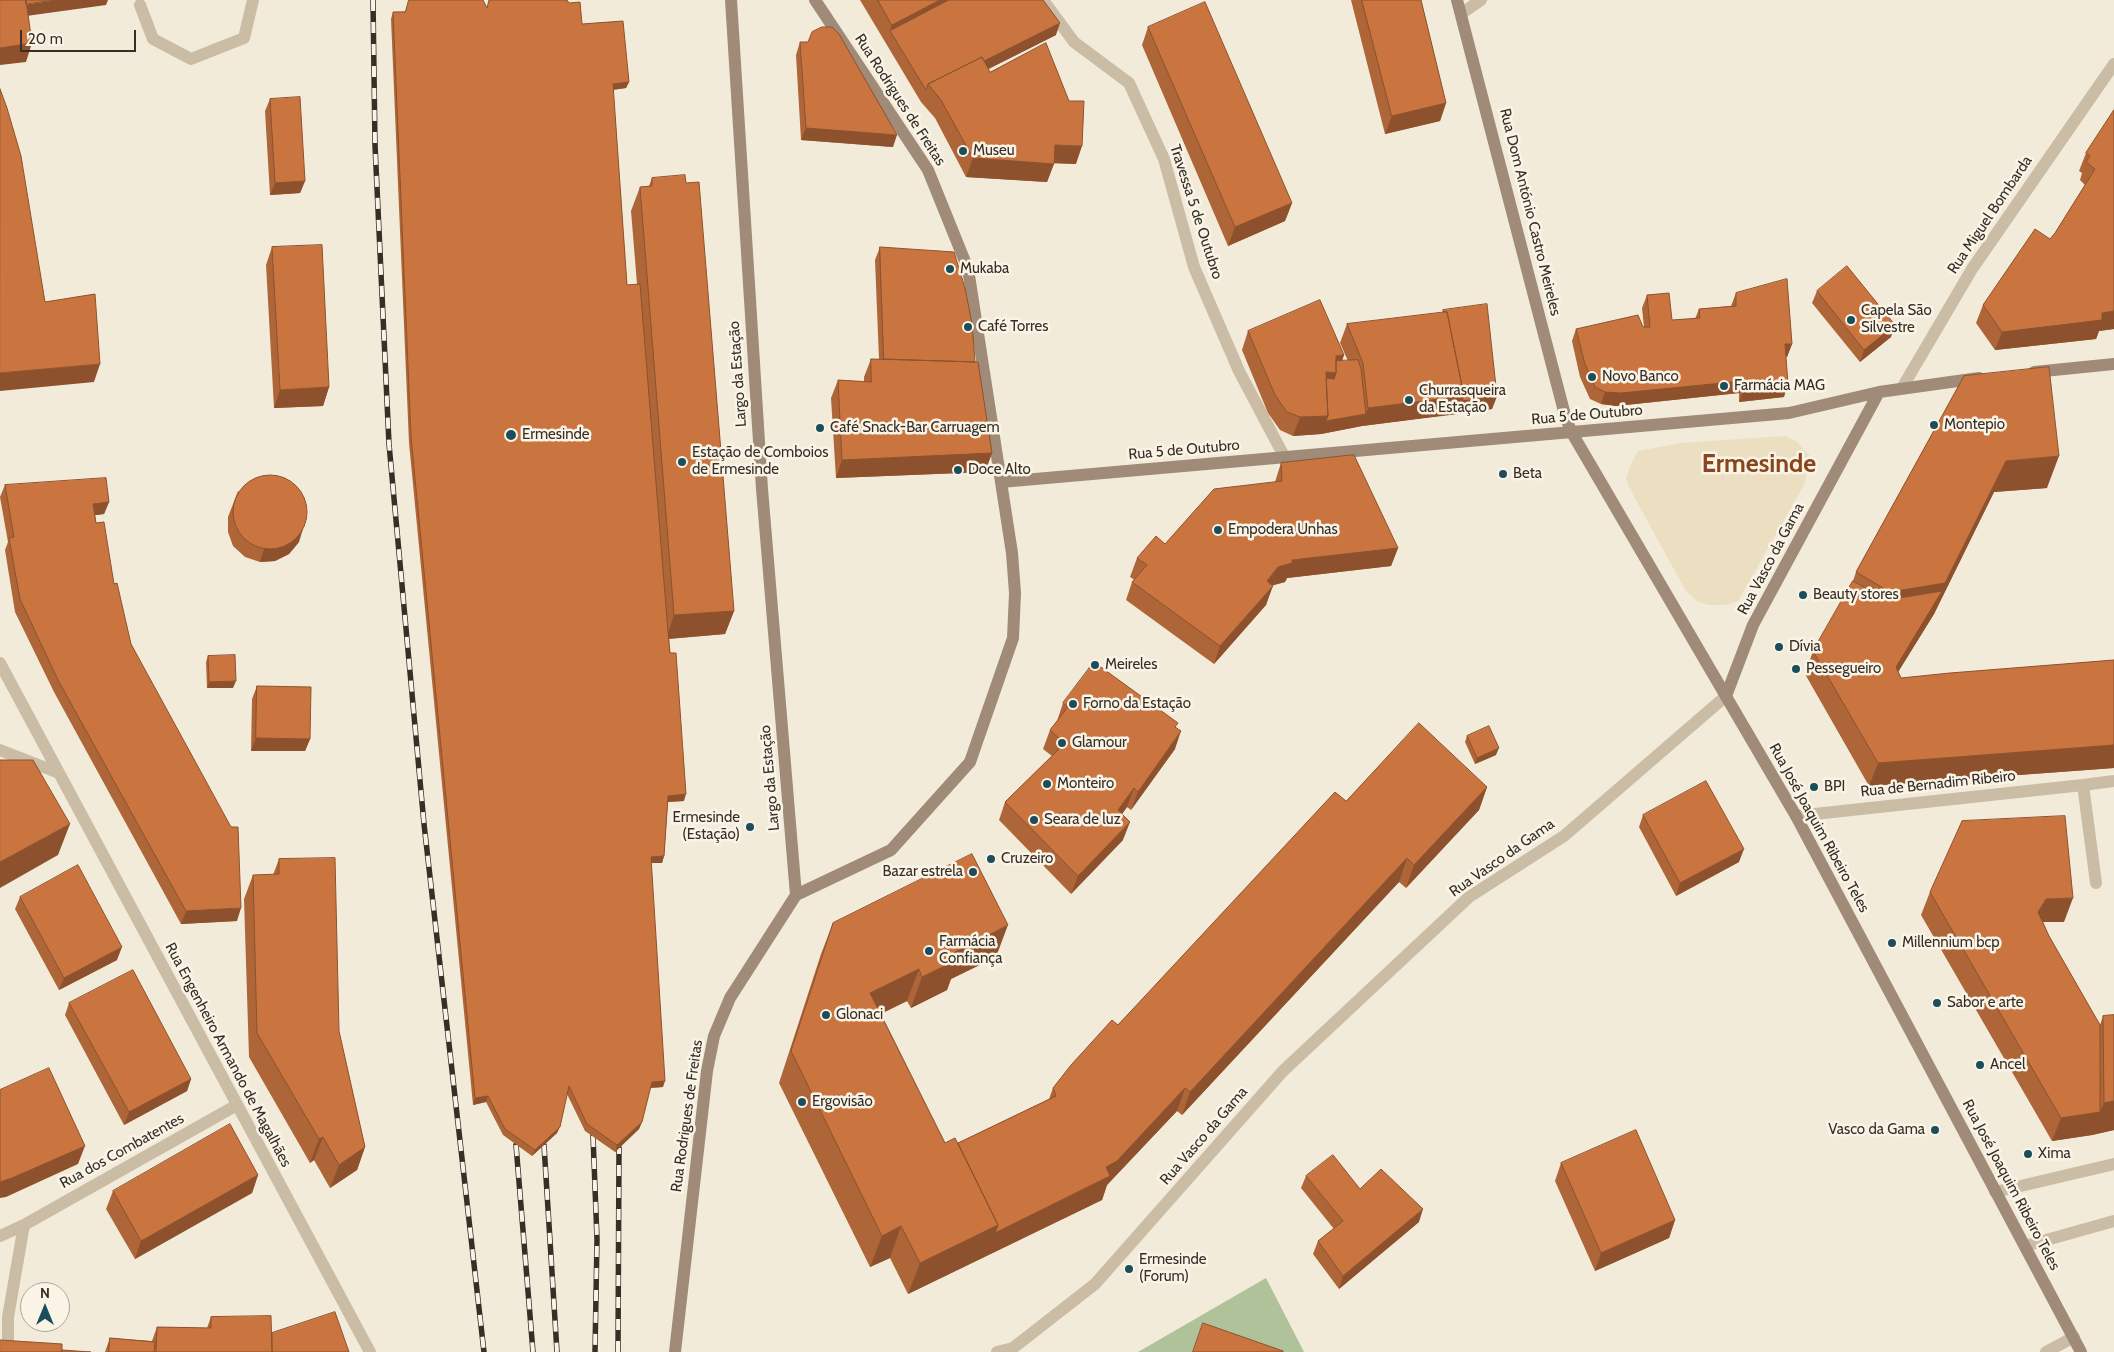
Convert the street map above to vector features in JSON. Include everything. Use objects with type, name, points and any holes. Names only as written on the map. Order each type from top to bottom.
[{"type":"main road","name":"Largo da Estação","points":[[731,0],[762,489],[796,895]]},
{"type":"main road","name":"Rua Rodrigues de Freitas","points":[[675,1352],[707,1071],[714,1036],[730,998],[796,895],[891,850],[970,762],[1013,638],[1015,593],[1012,553],[968,269],[928,170],[815,0]]},
{"type":"main road","name":"Rua Dom António Castro Meireles","points":[[1457,0],[1462,13],[1566,419],[1572,432]]},
{"type":"main road","points":[[2025,373],[2114,364]]},
{"type":"main road","name":"Rua 5 de Outubro","points":[[1000,482],[1789,413],[1879,392],[1996,376]]},
{"type":"main road","name":"Rua Vasco da Gama","points":[[1726,696],[1753,625],[1879,392]]},
{"type":"main road","name":"Rua José Joaquim Ribeiro Teles","points":[[1572,432],[1796,816],[2081,1352]]},
{"type":"street","points":[[140,4],[153,39],[191,58],[244,38],[253,0]]},
{"type":"street","name":"Travessa 5 de Outubro","points":[[1043,0],[1074,42],[1129,83],[1164,159],[1194,267],[1239,372],[1285,458]]},
{"type":"street","points":[[1462,13],[1481,0]]},
{"type":"street","name":"Rua Miguel Bombarda","points":[[1902,388],[1972,269],[2114,64]]},
{"type":"street","name":"Rua Engenheiro Armando de Magalhães","points":[[0,664],[370,1352]]},
{"type":"street","name":"Rua Vasco da Gama","points":[[997,1352],[1013,1348],[1095,1284],[1283,1071],[1469,897],[1564,836],[1726,696]]},
{"type":"street","points":[[0,750],[59,772]]},
{"type":"street","name":"Rua de Bernadim Ribeiro","points":[[1796,816],[2114,781]]},
{"type":"street","points":[[2083,785],[2096,883]]},
{"type":"street","name":"Rua dos Combatentes","points":[[0,1236],[24,1225],[237,1105]]},
{"type":"street","points":[[1995,1192],[2114,1164]]},
{"type":"street","points":[[2025,1246],[2114,1221]]},
{"type":"street","points":[[8,1348],[4,1314],[24,1225]]},
{"type":"street","points":[[2046,1352],[2074,1338]]},
{"type":"green space","points":[[1266,1278],[1304,1352],[1138,1352]]},
{"type":"shaded area","points":[[1786,436],[1797,442],[1810,456],[1805,483],[1738,601],[1726,605],[1708,605],[1697,601],[1686,591],[1626,479],[1638,451],[1681,443]]},
{"type":"building","points":[[0,0],[26,0],[32,43],[0,48]]},
{"type":"building","points":[[26,0],[56,0],[26,4]]},
{"type":"building","points":[[409,0],[483,0],[487,8],[489,0],[567,0],[569,3],[580,2],[582,24],[623,21],[629,82],[613,84],[627,285],[640,284],[668,632],[670,653],[676,653],[686,794],[668,796],[664,856],[651,857],[665,1081],[652,1082],[642,1122],[617,1145],[587,1124],[569,1086],[560,1127],[535,1150],[505,1129],[488,1096],[475,1098],[411,437],[393,12],[405,12]]},
{"type":"building","points":[[878,0],[940,0],[892,25]]},
{"type":"building","points":[[949,0],[1043,0],[1060,23],[984,61],[982,57],[928,84],[926,90],[890,31]]},
{"type":"building","points":[[1362,0],[1421,0],[1446,103],[1392,116]]},
{"type":"building","points":[[1205,2],[1292,203],[1235,227],[1148,27]]},
{"type":"building","points":[[822,27],[832,27],[839,34],[897,135],[806,128],[800,42],[808,42],[812,32]]},
{"type":"building","points":[[1046,43],[1069,101],[1084,101],[1082,146],[1055,145],[1054,164],[973,158],[941,100],[928,84],[982,57],[990,72]]},
{"type":"building","points":[[0,89],[21,156],[45,302],[95,294],[100,364],[0,373]]},
{"type":"building","points":[[300,97],[305,181],[275,183],[270,99]]},
{"type":"building","points":[[2114,110],[2114,311],[2102,313],[2102,320],[2002,332],[1983,305],[2035,229],[2050,239],[2055,233],[2095,169],[2086,162],[2090,156],[2086,153]]},
{"type":"building","name":"Estação de Comboios de Ermesinde","points":[[685,175],[686,183],[699,182],[734,611],[674,615],[640,187],[652,186],[652,178]]},
{"type":"building","points":[[322,245],[329,387],[280,390],[272,247]]},
{"type":"building","points":[[880,247],[954,252],[965,288],[972,324],[975,362],[884,359]]},
{"type":"building","name":"Capela São Silvestre","points":[[1847,266],[1895,325],[1864,350],[1817,291]]},
{"type":"building","points":[[1787,279],[1792,344],[1785,344],[1788,384],[1744,389],[1743,381],[1621,393],[1605,392],[1595,387],[1585,364],[1576,329],[1638,315],[1643,327],[1650,327],[1647,295],[1669,293],[1672,320],[1700,318],[1699,309],[1736,306],[1736,293]]},
{"type":"building","points":[[1320,300],[1344,355],[1336,356],[1336,373],[1326,372],[1328,416],[1300,417],[1287,412],[1275,395],[1248,331]]},
{"type":"building","points":[[1487,304],[1497,396],[1462,401],[1464,396],[1447,312],[1443,310]]},
{"type":"building","points":[[1447,312],[1464,396],[1368,408],[1363,363],[1347,324]]},
{"type":"building","points":[[871,359],[978,362],[992,453],[842,460],[838,380],[871,382]]},
{"type":"building","points":[[1358,360],[1361,369],[1366,414],[1326,421],[1328,416],[1326,378],[1334,379],[1336,361]]},
{"type":"building","points":[[2049,367],[2059,456],[2006,461],[1945,583],[1890,592],[1856,572],[1964,376]]},
{"type":"building","points":[[1354,455],[1398,548],[1292,560],[1292,563],[1278,567],[1267,581],[1273,586],[1220,646],[1132,582],[1147,565],[1137,558],[1156,536],[1165,544],[1214,489],[1282,481],[1281,463]]},
{"type":"building","points":[[270,475],[291,481],[301,491],[307,512],[301,533],[291,543],[270,549],[249,543],[239,533],[233,512],[239,491],[249,481]]},
{"type":"building","points":[[106,478],[109,502],[93,504],[96,523],[104,522],[114,584],[117,583],[131,644],[231,827],[238,827],[241,908],[186,911],[58,680],[20,599],[9,538],[14,537],[5,485]]},
{"type":"building","points":[[1853,581],[1887,600],[1942,591],[1896,667],[1901,678],[2114,660],[2114,745],[1878,763],[1813,651]]},
{"type":"building","points":[[235,655],[236,681],[209,682],[208,656]]},
{"type":"building","points":[[1094,662],[1178,723],[1175,727],[1181,731],[1138,792],[1134,788],[1118,810],[1130,822],[1078,876],[1005,802],[1058,750],[1060,739],[1050,730],[1068,707],[1063,703]]},
{"type":"building","points":[[257,686],[311,687],[310,739],[256,738]]},
{"type":"building","points":[[1419,723],[1487,787],[1414,865],[1407,858],[1190,1092],[1185,1088],[1117,1161],[1106,1167],[1110,1176],[995,1233],[998,1225],[958,1143],[1056,1096],[1053,1088],[1112,1020],[1118,1025],[1335,792],[1346,801]]},
{"type":"building","points":[[1489,726],[1499,748],[1477,758],[1467,736]]},
{"type":"building","points":[[0,760],[33,760],[70,824],[0,862]]},
{"type":"building","points":[[1706,781],[1744,849],[1680,883],[1643,815]]},
{"type":"building","points":[[2065,816],[2073,898],[2046,899],[2038,912],[2049,936],[2100,1025],[2100,1112],[2061,1118],[1930,892],[1962,821]]},
{"type":"building","points":[[972,854],[1008,925],[955,952],[959,959],[922,977],[919,969],[870,993],[945,1143],[955,1138],[998,1225],[920,1263],[901,1226],[882,1236],[791,1051],[833,923]]},
{"type":"building","points":[[335,858],[339,1031],[365,1147],[339,1165],[323,1137],[319,1139],[257,1033],[253,875],[279,874],[279,859]]},
{"type":"building","points":[[78,865],[122,947],[64,978],[20,897]]},
{"type":"building","points":[[133,970],[191,1079],[129,1112],[69,1003]]},
{"type":"building","points":[[2114,1015],[2114,1101],[2104,1103],[2103,1016]]},
{"type":"building","points":[[49,1068],[85,1146],[0,1182],[0,1090]]},
{"type":"building","points":[[230,1124],[258,1175],[141,1241],[113,1191]]},
{"type":"building","points":[[1636,1130],[1675,1220],[1601,1253],[1561,1163]]},
{"type":"building","points":[[1333,1155],[1360,1189],[1381,1169],[1423,1209],[1343,1276],[1318,1241],[1343,1221],[1306,1176]]},
{"type":"building","points":[[335,1312],[349,1352],[272,1352],[272,1333]]},
{"type":"building","points":[[271,1316],[272,1352],[156,1352],[157,1327],[211,1328],[211,1317]]},
{"type":"building","points":[[1203,1323],[1283,1351],[1283,1352],[1193,1352]]},
{"type":"building","points":[[110,1338],[155,1342],[154,1352],[109,1352]]},
{"type":"building","points":[[0,1340],[62,1344],[62,1352],[0,1352]]},
{"type":"building","points":[[62,1350],[91,1352],[62,1352]]},
{"type":"railway","points":[[373,0],[375,145],[389,444],[424,824],[484,1352]]},
{"type":"railway","points":[[593,1136],[597,1239],[595,1352]]},
{"type":"railway","points":[[516,1145],[533,1352]]},
{"type":"railway","points":[[544,1145],[557,1352]]},
{"type":"railway","points":[[618,1352],[619,1148]]},
{"type":"place","name":"Museu","points":[[963,151]]},
{"type":"place","name":"Mukaba","points":[[950,269]]},
{"type":"place","name":"Capela São Silvestre","points":[[1851,320]]},
{"type":"place","name":"Café Torres","points":[[968,327]]},
{"type":"place","name":"Novo Banco","points":[[1592,377]]},
{"type":"place","name":"Farmácia MAG","points":[[1724,386]]},
{"type":"place","name":"Churrasqueira da Estação","points":[[1409,400]]},
{"type":"place","name":"Montepio","points":[[1934,425]]},
{"type":"place","name":"Café Snack-Bar Carruagem","points":[[820,428]]},
{"type":"place","name":"Ermesinde","points":[[511,435]]},
{"type":"place","name":"Estação de Comboios de Ermesinde","points":[[682,462]]},
{"type":"place","name":"Doce Alto","points":[[958,470]]},
{"type":"place","name":"Beta","points":[[1503,474]]},
{"type":"place","name":"Empodera Unhas","points":[[1218,530]]},
{"type":"place","name":"Beauty stores","points":[[1803,595]]},
{"type":"place","name":"Dívia","points":[[1779,647]]},
{"type":"place","name":"Meireles","points":[[1095,665]]},
{"type":"place","name":"Pessegueiro","points":[[1796,669]]},
{"type":"place","name":"Forno da Estação","points":[[1073,704]]},
{"type":"place","name":"Glamour","points":[[1062,743]]},
{"type":"place","name":"Monteiro","points":[[1047,784]]},
{"type":"place","name":"BPI","points":[[1814,787]]},
{"type":"place","name":"Seara de luz","points":[[1034,820]]},
{"type":"place","name":"Ermesinde (Estação)","points":[[750,827]]},
{"type":"place","name":"Cruzeiro","points":[[991,859]]},
{"type":"place","name":"Bazar estrela","points":[[973,872]]},
{"type":"place","name":"Millennium bcp","points":[[1892,943]]},
{"type":"place","name":"Farmácia Confiança","points":[[929,951]]},
{"type":"place","name":"Sabor e arte","points":[[1937,1003]]},
{"type":"place","name":"Glonaci","points":[[826,1015]]},
{"type":"place","name":"Ancel","points":[[1980,1065]]},
{"type":"place","name":"Ergovisão","points":[[802,1102]]},
{"type":"place","name":"Vasco da Gama","points":[[1935,1130]]},
{"type":"place","name":"Xima","points":[[2028,1154]]},
{"type":"place","name":"Ermesinde (Forum)","points":[[1129,1269]]},
{"type":"district","name":"Ermesinde","points":[[1759,465]]}]
